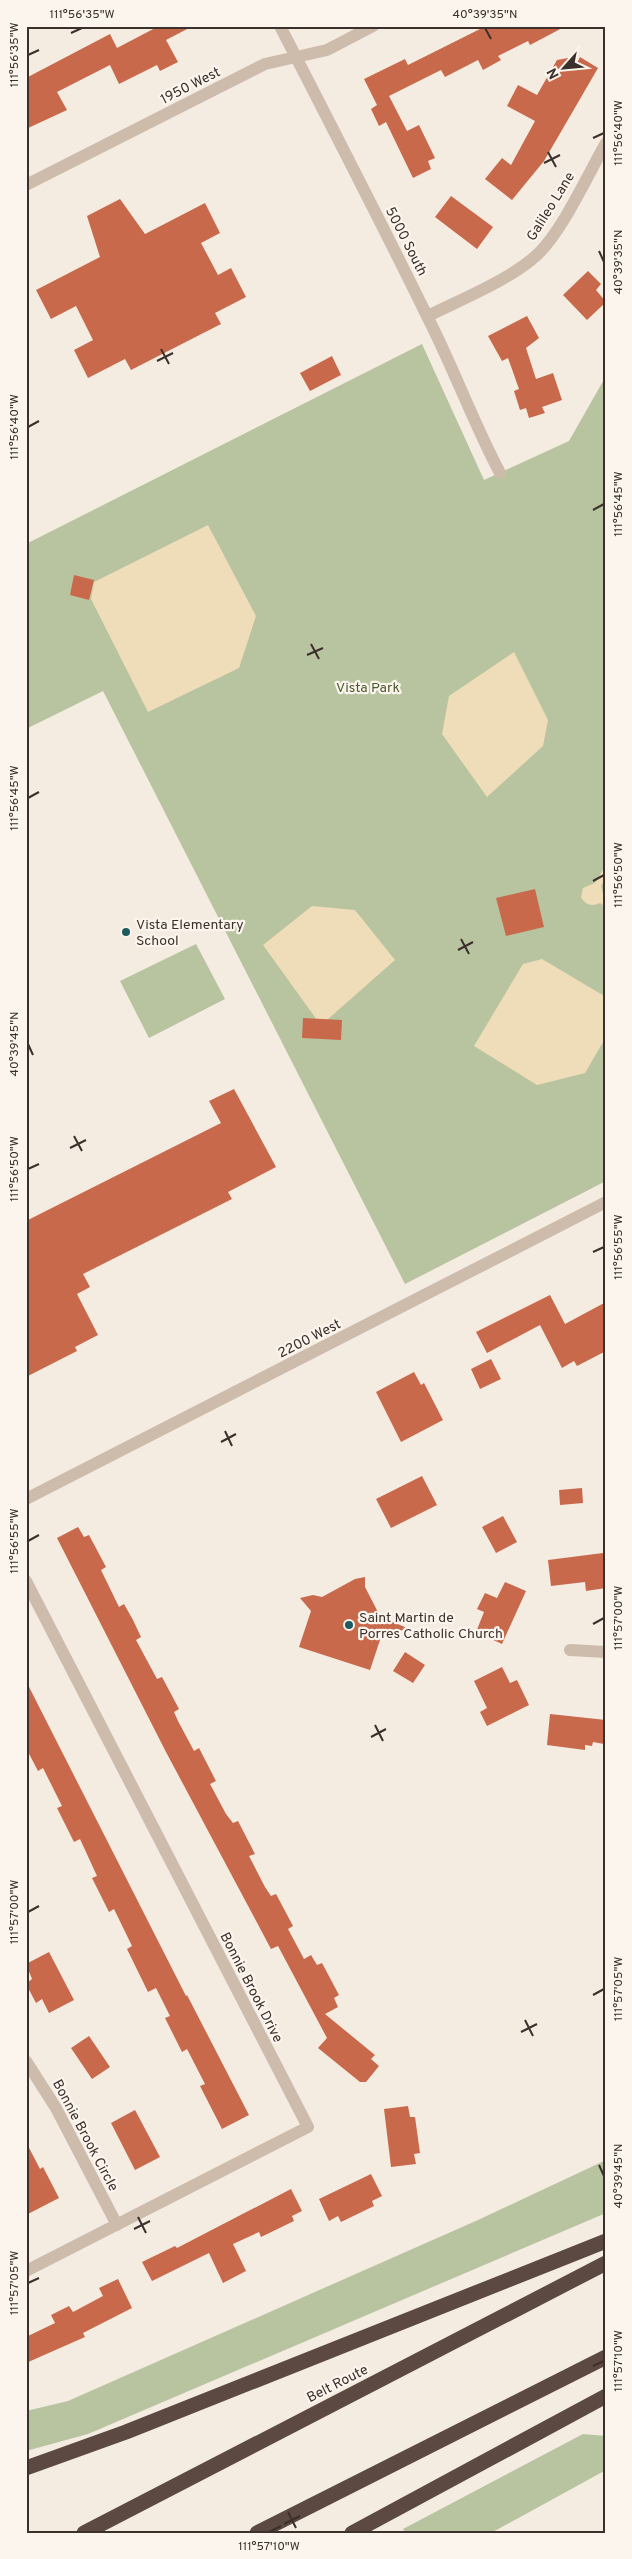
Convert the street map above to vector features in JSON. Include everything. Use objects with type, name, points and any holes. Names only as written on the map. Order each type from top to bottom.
[{"type":"highway","points":[[26,2468],[126,2432],[606,2241]]},
{"type":"highway","name":"Belt Route","points":[[84,2533],[606,2263]]},
{"type":"highway","points":[[257,2533],[606,2357]]},
{"type":"highway","points":[[352,2533],[606,2396]]},
{"type":"street","name":"5000 South","points":[[280,26],[428,316],[458,380],[482,440],[500,473]]},
{"type":"street","name":"1950 West","points":[[26,185],[265,64],[327,50],[373,26]]},
{"type":"street","name":"Galileo Lane","points":[[428,316],[508,274],[538,254],[559,226],[606,143]]},
{"type":"street","name":"2200 West","points":[[26,1499],[606,1202]]},
{"type":"street","name":"Bonnie Brook Drive","points":[[26,1580],[308,2127],[26,2271]]},
{"type":"street","points":[[570,1650],[606,1652]]},
{"type":"street","name":"Bonnie Brook Circle","points":[[26,2061],[56,2108],[117,2225]]},
{"type":"green space","name":"Vista Park","points":[[422,344],[484,480],[569,441],[606,376],[606,1181],[405,1284],[103,691],[26,729],[26,544]]},
{"type":"green space","points":[[196,944],[225,999],[149,1038],[120,981]]},
{"type":"green space","points":[[606,2160],[606,2213],[88,2434],[26,2451],[26,2411],[68,2401],[478,2220]]},
{"type":"green space","points":[[583,2434],[606,2436],[606,2470],[491,2533],[406,2533],[403,2529]]},
{"type":"sand","points":[[208,525],[256,616],[239,668],[148,712],[91,599],[94,582]]},
{"type":"sand","points":[[514,652],[548,720],[543,746],[487,797],[442,734],[449,696]]},
{"type":"sand","points":[[606,865],[606,877],[601,886],[606,907],[600,903],[589,905],[581,897],[583,888],[595,883]]},
{"type":"sand","points":[[312,906],[355,910],[395,960],[327,1020],[317,1020],[263,945]]},
{"type":"sand","points":[[542,959],[606,997],[606,1037],[585,1073],[537,1085],[474,1046],[523,964]]},
{"type":"building","points":[[159,26],[193,26],[166,40],[178,62],[160,71],[157,65],[119,84],[110,65],[57,92],[67,110],[26,129],[26,78],[110,34],[117,48]]},
{"type":"building","points":[[486,26],[566,26],[530,45],[528,41],[498,56],[501,60],[483,70],[478,60],[445,77],[441,70],[389,96],[407,131],[419,125],[435,158],[428,161],[431,169],[413,178],[386,122],[379,126],[371,109],[377,105],[364,79],[405,59],[408,65]]},
{"type":"building","points":[[580,57],[598,68],[544,161],[512,200],[485,179],[502,158],[511,165],[535,121],[507,106],[518,85],[537,95],[557,60],[568,58],[577,63]]},
{"type":"building","points":[[451,196],[493,227],[477,249],[435,217]]},
{"type":"building","points":[[120,199],[145,234],[205,203],[220,233],[201,243],[218,275],[231,268],[246,297],[215,313],[221,324],[131,370],[125,359],[88,378],[74,350],[93,340],[76,306],[51,319],[36,290],[100,257],[87,216]]},
{"type":"building","points":[[588,271],[601,284],[596,290],[606,302],[587,320],[563,295]]},
{"type":"building","points":[[527,316],[539,338],[526,348],[536,379],[553,373],[562,400],[542,407],[545,413],[529,418],[526,408],[520,410],[514,391],[519,389],[508,358],[502,361],[488,336]]},
{"type":"building","points":[[332,356],[341,375],[310,391],[300,373]]},
{"type":"building","points":[[74,575],[94,580],[89,600],[70,595]]},
{"type":"building","points":[[535,889],[544,927],[506,936],[496,898]]},
{"type":"building","points":[[303,1018],[342,1020],[341,1040],[302,1038]]},
{"type":"building","points":[[234,1089],[276,1167],[228,1192],[232,1199],[83,1274],[90,1287],[77,1294],[98,1335],[75,1347],[77,1351],[26,1377],[26,1221],[221,1123],[209,1101]]},
{"type":"building","points":[[550,1295],[565,1324],[606,1302],[606,1351],[577,1366],[574,1361],[562,1368],[540,1325],[487,1353],[476,1332]]},
{"type":"building","points":[[491,1359],[501,1379],[480,1389],[471,1369]]},
{"type":"building","points":[[414,1372],[421,1385],[424,1383],[443,1420],[401,1442],[376,1392]]},
{"type":"building","points":[[422,1476],[437,1505],[391,1528],[376,1499]]},
{"type":"building","points":[[582,1488],[583,1503],[560,1505],[559,1490]]},
{"type":"building","points":[[503,1516],[517,1542],[496,1553],[482,1527]]},
{"type":"building","points":[[78,1527],[84,1537],[89,1535],[106,1567],[101,1570],[119,1607],[124,1604],[133,1620],[141,1637],[136,1640],[157,1679],[162,1677],[179,1709],[174,1712],[178,1721],[194,1751],[199,1748],[216,1781],[210,1784],[226,1814],[233,1823],[238,1821],[255,1854],[249,1856],[271,1896],[276,1894],[293,1926],[288,1929],[304,1959],[311,1955],[317,1965],[322,1963],[339,1995],[334,1998],[338,2007],[325,2014],[375,2055],[371,2059],[379,2066],[366,2082],[360,2082],[318,2048],[327,2038],[278,1946],[271,1949],[166,1752],[57,1538]]},
{"type":"building","points":[[603,1553],[606,1588],[586,1591],[585,1582],[551,1586],[548,1560]]},
{"type":"building","name":"Saint Martin de Porres Catholic Church","points":[[365,1577],[365,1587],[380,1616],[409,1629],[382,1634],[370,1670],[299,1647],[311,1611],[300,1598],[313,1595],[322,1597],[355,1579]]},
{"type":"building","points":[[505,1582],[526,1591],[502,1644],[476,1632],[484,1612],[477,1609],[485,1593],[497,1598]]},
{"type":"building","points":[[405,1652],[425,1665],[413,1683],[393,1671]]},
{"type":"building","points":[[502,1667],[510,1683],[517,1680],[529,1705],[487,1726],[480,1712],[487,1708],[474,1681]]},
{"type":"building","points":[[26,1681],[186,1996],[249,2115],[222,2129],[200,2086],[205,2084],[187,2049],[182,2052],[165,2018],[170,2016],[156,1988],[148,1992],[127,1949],[132,1946],[114,1909],[109,1912],[92,1878],[97,1876],[80,1839],[74,1842],[57,1808],[62,1806],[43,1768],[38,1771],[26,1748]]},
{"type":"building","points":[[550,1714],[606,1720],[604,1744],[593,1742],[592,1746],[585,1745],[585,1750],[547,1745]]},
{"type":"building","points":[[49,1952],[74,2000],[49,2013],[42,1999],[36,2003],[26,1984],[32,1979],[26,1964]]},
{"type":"building","points":[[89,2036],[110,2067],[92,2079],[71,2048]]},
{"type":"building","points":[[408,2106],[410,2117],[415,2117],[420,2153],[414,2154],[416,2164],[391,2167],[384,2109]]},
{"type":"building","points":[[135,2110],[160,2157],[135,2170],[111,2123]]},
{"type":"building","points":[[26,2142],[40,2169],[43,2167],[59,2198],[26,2215]]},
{"type":"building","points":[[371,2174],[382,2196],[372,2201],[374,2206],[341,2222],[338,2216],[329,2221],[319,2199]]},
{"type":"building","points":[[291,2189],[302,2211],[292,2216],[294,2221],[261,2237],[259,2232],[233,2244],[246,2271],[223,2283],[209,2253],[152,2281],[142,2262],[175,2246],[177,2248]]},
{"type":"building","points":[[118,2279],[132,2308],[83,2333],[85,2337],[26,2363],[26,2337],[55,2323],[51,2315],[69,2306],[73,2312],[103,2296],[99,2288]]},
{"type":"place","name":"Vista Elementary School","points":[[126,932]]},
{"type":"place","name":"Saint Martin de Porres Catholic Church","points":[[349,1625]]}]
